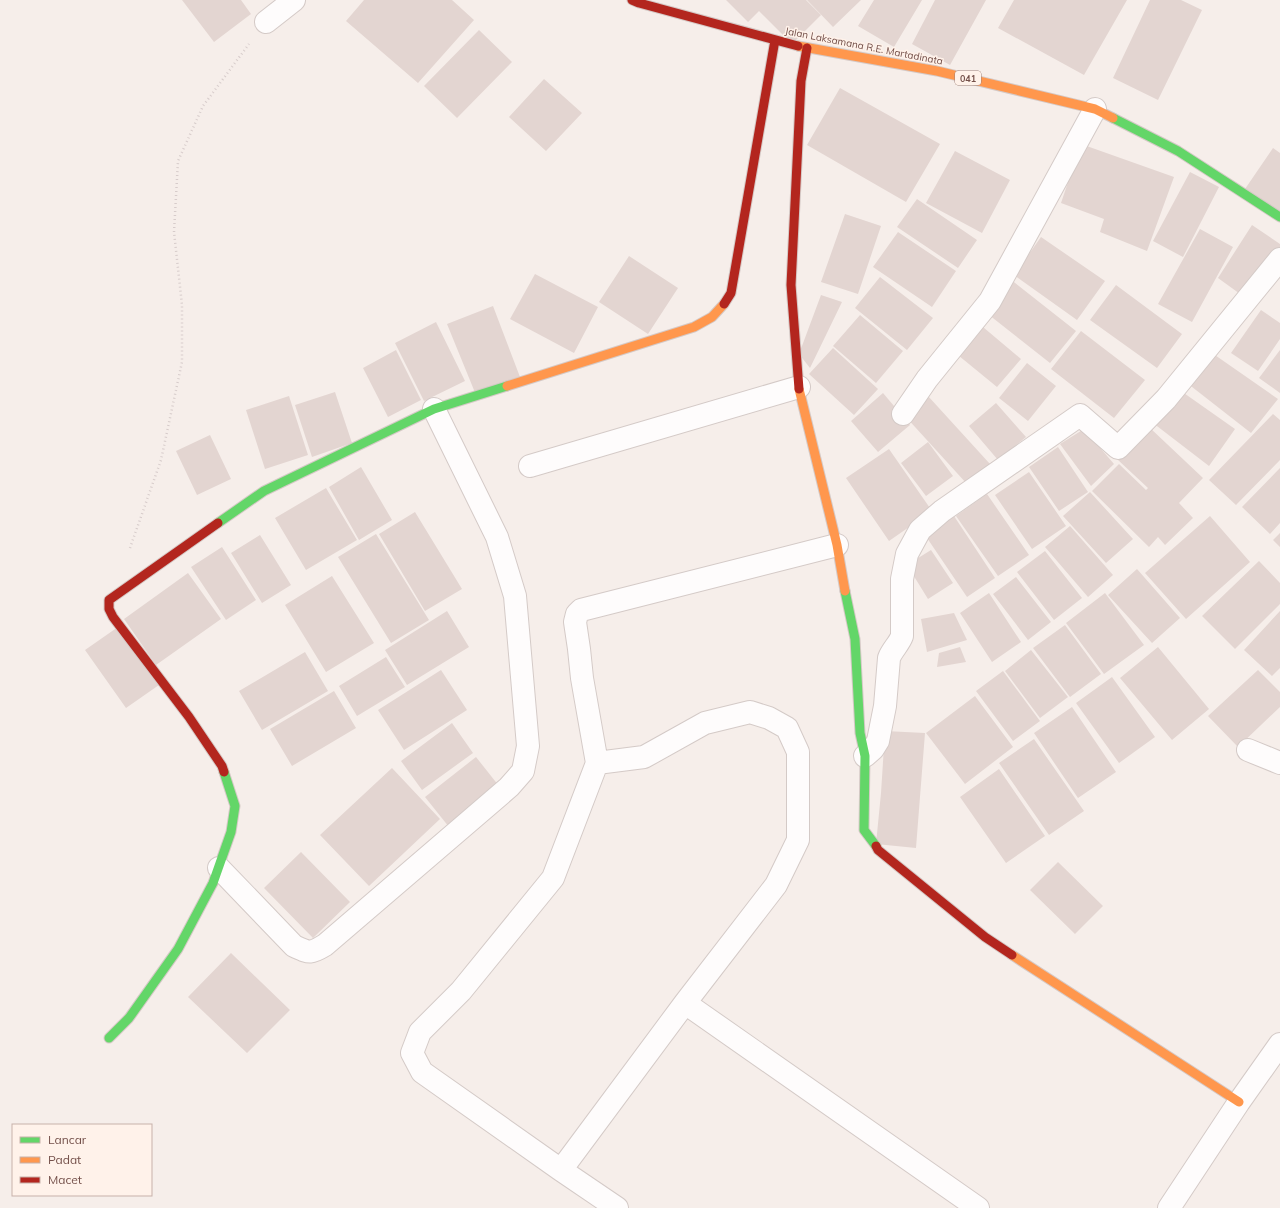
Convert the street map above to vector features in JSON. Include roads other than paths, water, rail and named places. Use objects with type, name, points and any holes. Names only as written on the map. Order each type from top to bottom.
[{"type":"street","points":[[266,22],[294,0]]},
{"type":"street","name":"Jalan Laksamana R.E. Martadinata","points":[[632,0],[807,48],[937,71],[1095,109],[1178,151],[1280,217]]},
{"type":"street","points":[[109,1038],[128,1018],[178,949],[213,883],[219,868],[231,832],[235,806],[222,766],[190,717],[113,617],[109,609],[109,600],[264,491],[434,409],[694,327],[708,321],[718,312],[731,293],[775,40]]},
{"type":"street","points":[[807,48],[801,81],[791,285],[799,387],[837,546],[854,639],[860,733],[865,756],[864,830],[878,850],[985,936],[1239,1102]]},
{"type":"street","points":[[904,414],[926,378],[990,301],[1095,109]]},
{"type":"street","points":[[865,756],[878,740],[885,706],[889,658],[891,652],[900,642],[902,636],[902,579],[907,554],[920,530],[942,511],[1080,416],[1118,448],[1166,399],[1280,258]]},
{"type":"street","points":[[530,466],[799,387]]},
{"type":"street","points":[[219,868],[294,946],[313,952],[325,945],[509,787],[523,771],[528,746],[515,596],[497,537],[434,409]]},
{"type":"street","points":[[617,1208],[422,1072],[412,1053],[420,1032],[461,991],[553,878],[597,763],[582,678],[575,622],[577,614],[581,610],[837,546]]},
{"type":"street","points":[[561,1170],[685,1003],[776,884],[798,840],[798,752],[787,728],[769,718],[750,712],[705,723],[644,757],[597,763]]},
{"type":"street","points":[[1248,750],[1280,763]]},
{"type":"street","points":[[685,1003],[978,1208]]},
{"type":"street","points":[[1169,1208],[1239,1102],[1280,1044]]}]
